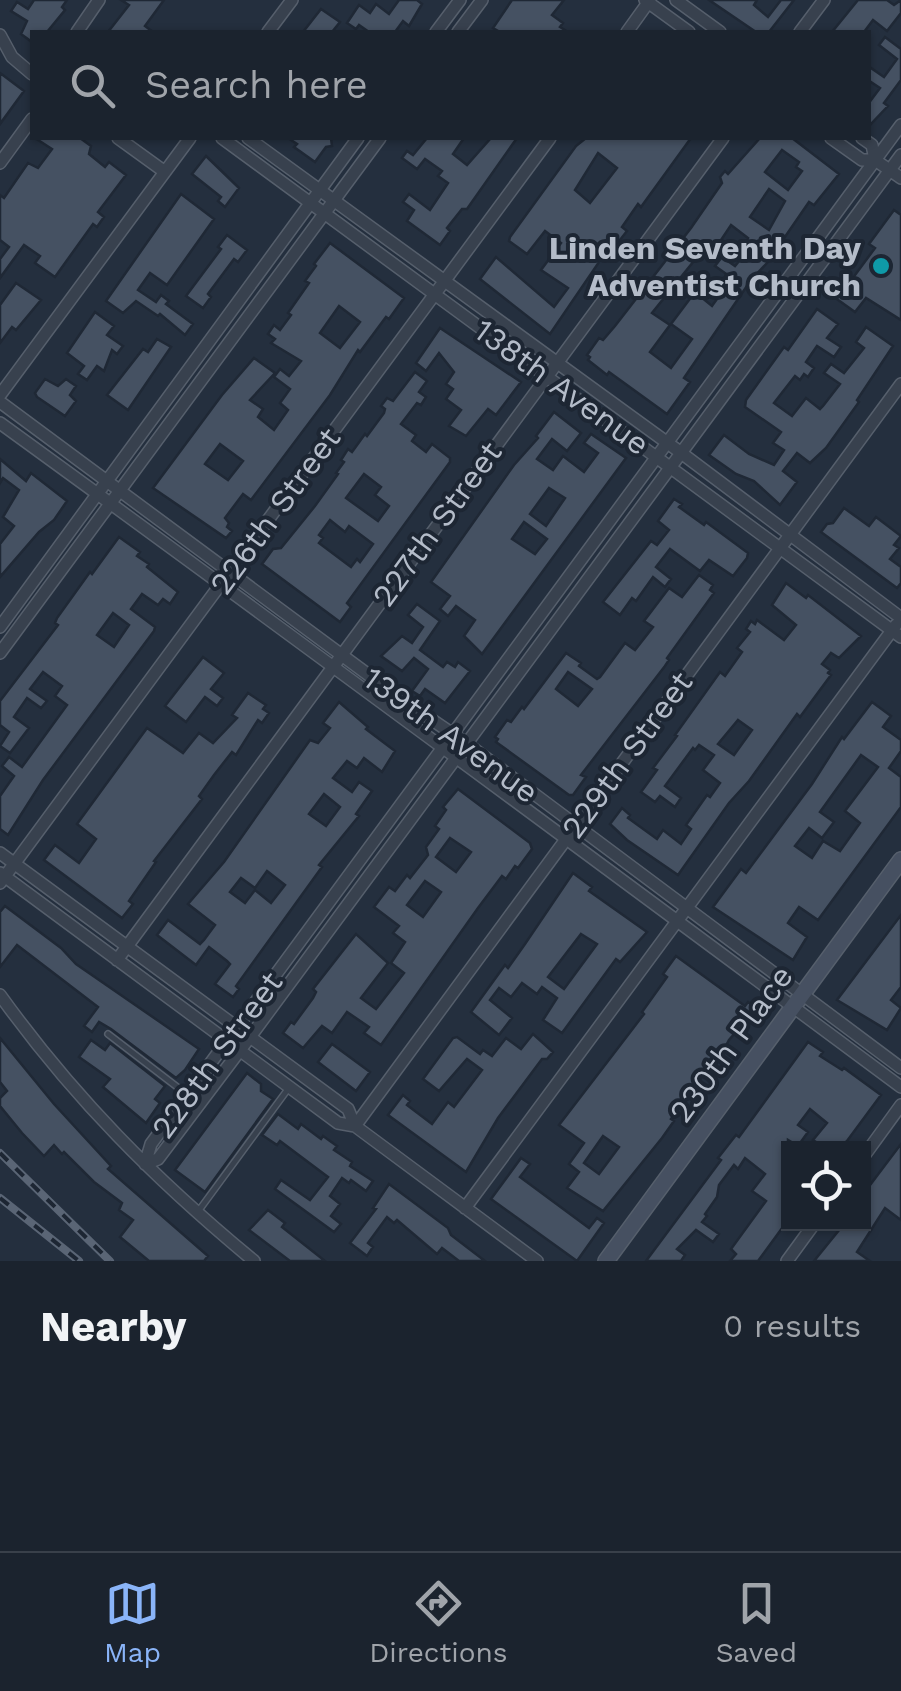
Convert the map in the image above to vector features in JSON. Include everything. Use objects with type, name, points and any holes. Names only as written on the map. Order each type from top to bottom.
[{"type":"street","points":[[78,30],[99,0]]},
{"type":"street","points":[[270,30],[292,0]]},
{"type":"street","points":[[438,30],[460,0]]},
{"type":"street","points":[[460,30],[482,0]]},
{"type":"street","points":[[676,0],[717,30]]},
{"type":"street","points":[[802,30],[824,0]]},
{"type":"street","points":[[627,30],[648,1],[686,30]]},
{"type":"street","points":[[0,35],[12,57],[30,72]]},
{"type":"street","points":[[0,163],[30,122]]},
{"type":"street","name":"228th Street","points":[[144,1164],[148,1149],[227,1040],[901,125]]},
{"type":"street","points":[[121,140],[165,172]]},
{"type":"street","points":[[0,398],[189,140]]},
{"type":"street","name":"138th Avenue","points":[[225,140],[896,634]]},
{"type":"street","name":"138th Avenue","points":[[251,140],[901,618]]},
{"type":"street","points":[[0,627],[357,140]]},
{"type":"street","points":[[0,653],[378,140]]},
{"type":"street","name":"226th Street","points":[[2,878],[549,140]]},
{"type":"street","name":"227th Street","points":[[118,960],[722,140]]},
{"type":"street","points":[[834,140],[862,160],[875,160],[896,174]]},
{"type":"street","points":[[865,140],[872,145],[875,160]]},
{"type":"street","name":"228th Street","points":[[144,1164],[158,1159],[250,1037],[748,360],[896,174],[901,155]]},
{"type":"street","points":[[804,256],[818,268]]},
{"type":"street","points":[[736,349],[748,360]]},
{"type":"street","name":"229th Street","points":[[354,1126],[901,384]]},
{"type":"street","name":"139th Avenue","points":[[0,398],[686,909],[901,1088]]},
{"type":"street","name":"139th Avenue","points":[[0,423],[677,921],[901,1068]]},
{"type":"street","points":[[465,1208],[896,634],[901,618]]},
{"type":"street","points":[[0,853],[348,1109],[354,1126]]},
{"type":"street","name":"230th Place","points":[[606,1261],[901,860]]},
{"type":"street","points":[[2,878],[338,1123],[354,1126],[537,1261]]},
{"type":"street","points":[[0,995],[84,1103],[144,1164],[254,1261]]},
{"type":"street","points":[[871,1146],[901,1105]]},
{"type":"street","points":[[787,1261],[809,1231]]},
{"type":"lane","points":[[108,1034],[188,1095]]},
{"type":"lane","points":[[197,1212],[289,1086]]},
{"type":"building","points":[[34,0],[67,0],[62,7],[65,10],[49,30],[30,30],[30,41],[21,34],[27,21],[11,11],[17,2],[28,9]]},
{"type":"building","points":[[121,0],[164,0],[145,26],[150,30],[110,30],[129,5]]},
{"type":"building","points":[[399,0],[417,0],[422,4],[409,26],[403,21],[396,30],[366,30],[359,25],[356,29],[347,23],[359,5],[370,13],[376,4],[389,14]]},
{"type":"building","points":[[512,0],[564,0],[552,15],[563,23],[560,27],[565,30],[493,28]]},
{"type":"building","points":[[709,0],[757,0],[754,5],[768,17],[781,0],[794,0],[771,30],[753,30]]},
{"type":"building","points":[[858,0],[887,0],[894,5],[901,0],[901,13],[887,31],[873,20],[866,30],[834,30]]},
{"type":"building","points":[[321,9],[340,22],[334,30],[305,30]]},
{"type":"building","points":[[885,37],[901,49],[901,80],[884,103],[888,106],[871,124],[871,100],[880,88],[871,82],[871,68],[884,77],[897,59],[879,45]]},
{"type":"building","points":[[0,73],[24,91],[0,124]]},
{"type":"building","points":[[38,140],[83,140],[91,146],[89,154],[105,167],[109,162],[126,175],[98,212],[104,217],[97,227],[93,224],[55,277],[35,263],[40,256],[24,245],[0,278],[0,259],[9,247],[0,240],[0,195],[4,198],[28,163],[38,168],[52,149]]},
{"type":"building","points":[[291,140],[331,140],[332,146],[326,147],[315,162],[294,147],[297,144]]},
{"type":"building","points":[[425,140],[463,140],[453,154],[467,165],[489,140],[516,140],[467,209],[462,209],[447,228],[450,231],[440,245],[407,221],[414,210],[403,202],[409,194],[430,210],[448,183],[438,176],[442,171],[425,159],[417,169],[402,158],[407,151],[413,155]]},
{"type":"building","points":[[584,140],[690,140],[641,207],[638,204],[622,227],[627,231],[616,245],[612,243],[550,334],[480,279],[496,257],[554,307],[568,288],[541,270],[561,243],[545,231],[527,254],[509,241]],"holes":[[[598,153],[617,168],[590,203],[575,190]]]},
{"type":"building","points":[[758,140],[795,140],[839,174],[814,205],[809,202],[751,280],[684,378],[690,382],[667,414],[609,372],[607,375],[587,355],[599,338],[603,340],[615,326],[691,228],[722,183],[720,177],[725,171],[728,174]],"holes":[[[782,150],[799,162],[796,167],[802,171],[788,190],[765,172]],[[769,189],[785,201],[769,230],[750,217]],[[731,225],[748,238],[743,246],[748,250],[735,266],[722,257],[715,266],[732,278],[712,306],[695,292],[671,324],[692,339],[671,368],[650,352],[670,325],[652,313],[706,246],[721,257],[726,249],[719,243]]]},
{"type":"building","points":[[206,156],[239,188],[225,207],[218,201],[221,197],[192,174]]},
{"type":"building","points":[[181,194],[214,219],[167,285],[150,273],[138,290],[156,302],[161,295],[169,301],[166,304],[193,324],[185,335],[160,314],[136,301],[123,313],[106,301]]},
{"type":"building","name":"Linden Seventh Day Adventist Church","points":[[894,210],[901,215],[901,320],[866,298],[855,312],[827,292],[834,282],[844,290],[875,248],[869,244]]},
{"type":"building","points":[[227,235],[247,250],[238,262],[234,259],[208,294],[211,297],[203,308],[186,296]]},
{"type":"building","points":[[330,243],[404,298],[358,350],[330,395],[251,500],[243,494],[225,518],[232,531],[226,538],[153,488],[254,358],[275,373],[250,400],[263,409],[258,417],[274,430],[288,410],[280,403],[290,389],[274,377],[280,369],[289,376],[301,361],[271,343],[275,339],[268,334],[274,325],[280,330],[291,315],[288,313],[309,283],[305,281]],"holes":[[[339,306],[360,322],[340,348],[320,333]],[[220,444],[243,461],[228,480],[205,464]]]},
{"type":"building","points":[[16,283],[41,300],[0,343],[0,305]]},
{"type":"building","points":[[817,309],[838,324],[827,338],[841,347],[834,357],[817,346],[806,362],[814,368],[808,377],[804,374],[800,380],[795,376],[774,403],[792,416],[806,398],[820,409],[823,406],[840,384],[824,373],[831,364],[844,373],[864,348],[856,342],[866,327],[893,346],[826,448],[810,463],[797,453],[783,471],[797,482],[780,505],[754,481],[709,455],[724,435],[749,454],[774,465],[784,450],[773,443],[781,432],[745,407],[746,400]]},
{"type":"building","points":[[95,312],[114,326],[107,335],[123,346],[117,354],[112,350],[104,371],[97,366],[87,380],[78,374],[84,366],[67,353]]},
{"type":"building","points":[[440,328],[521,382],[496,415],[488,409],[466,436],[449,426],[461,410],[446,399],[453,389],[446,384],[454,372],[439,353],[426,371],[416,363]]},
{"type":"building","points":[[157,339],[171,347],[128,410],[107,395],[143,349],[148,352]]},
{"type":"building","points":[[415,372],[427,381],[419,392],[426,397],[401,424],[416,435],[412,441],[426,452],[432,444],[450,462],[347,603],[351,607],[340,622],[262,564],[273,549],[281,548],[315,506],[338,474],[348,449],[352,452],[384,413],[381,406],[387,398],[393,401]],"holes":[[[364,474],[381,487],[375,495],[389,506],[378,521],[346,498]],[[330,520],[345,532],[349,526],[373,544],[360,562],[357,559],[351,567],[319,543],[323,538],[319,535]]]},
{"type":"building","points":[[45,379],[58,386],[66,379],[76,386],[70,395],[76,401],[65,416],[37,397],[35,393]]},
{"type":"building","points":[[554,412],[581,433],[567,451],[552,439],[537,459],[553,470],[563,456],[584,472],[598,453],[584,443],[591,434],[626,458],[482,654],[464,636],[475,620],[456,606],[448,616],[440,609],[450,596],[431,582]],"holes":[[[549,488],[565,498],[546,526],[530,514]],[[524,522],[547,539],[535,554],[512,539]]]},
{"type":"building","points":[[0,459],[26,481],[31,473],[67,501],[0,577],[0,544],[14,526],[3,517],[19,490],[3,478],[0,483]]},
{"type":"building","points":[[674,499],[682,504],[679,507],[748,553],[747,558],[733,576],[709,560],[700,571],[670,549],[656,567],[671,579],[665,587],[653,577],[620,615],[603,602],[651,541],[657,545],[669,530],[658,521]]},
{"type":"building","points":[[844,508],[869,526],[876,517],[901,536],[894,545],[899,548],[890,559],[901,567],[897,588],[821,532]]},
{"type":"building","points":[[119,537],[140,552],[137,556],[149,564],[147,567],[178,592],[170,604],[163,599],[158,605],[142,594],[131,609],[155,627],[154,631],[43,780],[8,835],[0,829],[0,796],[14,776],[2,766],[9,757],[22,767],[67,705],[55,696],[62,686],[43,672],[30,689],[47,701],[41,708],[27,698],[14,717],[29,728],[10,753],[0,746],[9,732],[0,725],[0,701]],"holes":[[[113,613],[129,625],[114,647],[97,635]]]},
{"type":"building","points":[[699,575],[713,585],[710,590],[714,593],[665,666],[581,775],[586,777],[573,795],[496,742],[495,737],[507,720],[511,722],[524,709],[566,653],[597,679],[625,643],[635,650],[653,627],[644,621],[669,588],[682,597]],"holes":[[[568,672],[592,689],[578,706],[556,689]]]},
{"type":"building","points":[[786,583],[861,636],[839,658],[831,653],[822,664],[831,675],[800,717],[797,714],[678,875],[610,824],[622,808],[630,815],[628,818],[657,839],[663,830],[681,844],[691,829],[686,825],[720,783],[703,770],[714,755],[699,745],[693,748],[665,786],[681,798],[675,807],[660,796],[655,802],[641,792],[657,770],[653,768],[720,672],[725,676],[742,652],[737,648],[750,632],[746,629],[751,621],[755,624],[757,620],[784,640],[796,625],[772,605]],"holes":[[[738,720],[752,730],[734,755],[718,744]]]},
{"type":"building","points":[[417,604],[440,621],[420,650],[443,667],[447,662],[455,667],[458,662],[470,671],[445,703],[425,689],[420,696],[412,691],[428,669],[414,658],[402,671],[381,656],[402,636],[412,643],[423,627],[408,615]]},
{"type":"building","points":[[203,657],[224,673],[211,689],[223,698],[217,706],[205,697],[186,722],[165,706]]},
{"type":"building","points":[[248,693],[266,705],[263,709],[269,713],[262,723],[258,720],[236,755],[232,752],[214,775],[199,796],[202,799],[154,861],[122,918],[44,860],[55,845],[79,863],[96,839],[77,824],[147,728],[183,753],[199,733],[213,743],[237,718],[232,715]]},
{"type":"building","points":[[339,702],[395,751],[382,772],[364,758],[357,768],[347,761],[333,778],[352,792],[359,782],[372,791],[356,814],[359,816],[319,865],[322,867],[236,986],[239,989],[233,997],[215,984],[230,964],[227,961],[209,947],[196,965],[157,935],[168,920],[200,944],[204,940],[215,925],[188,904],[224,862],[310,740],[318,743],[330,728],[323,723]],"holes":[[[324,794],[340,807],[326,826],[309,814]],[[267,871],[285,885],[271,903],[255,890],[245,903],[230,892],[241,878],[255,888]]]},
{"type":"building","points":[[872,702],[891,716],[883,727],[901,740],[901,751],[889,768],[901,777],[901,807],[818,920],[799,907],[788,923],[807,937],[793,960],[713,907],[741,869],[746,873]],"holes":[[[861,755],[878,767],[845,811],[860,823],[840,851],[823,841],[812,858],[795,846],[809,828],[822,838],[834,822],[820,812]]]},
{"type":"building","points":[[458,789],[530,843],[532,849],[506,879],[502,876],[381,1045],[364,1033],[369,1027],[347,1012],[332,1033],[322,1026],[303,1048],[283,1033],[291,1022],[294,1024],[313,998],[313,989],[356,934],[388,963],[361,998],[376,1009],[404,973],[391,963],[405,942],[393,933],[399,926],[374,907],[389,887],[395,891],[407,875],[410,878],[428,855],[426,847],[439,829],[435,826],[446,810],[443,807]],"holes":[[[450,838],[471,852],[456,872],[436,857]],[[425,881],[441,892],[423,917],[407,905]]]},
{"type":"building","points":[[573,873],[592,887],[589,891],[647,932],[620,962],[616,959],[562,1033],[543,1020],[557,998],[542,987],[537,994],[522,983],[511,997],[499,988],[490,1000],[512,1018],[499,1035],[471,1012],[505,965],[508,968]],"holes":[[[581,934],[597,944],[564,989],[548,977]]]},
{"type":"building","points":[[5,906],[76,964],[199,1049],[185,1070],[176,1078],[99,1022],[92,1032],[84,1026],[98,1007],[17,945],[0,967],[0,912]]},
{"type":"building","points":[[901,915],[901,987],[891,1000],[901,1008],[887,1030],[837,1000]]},
{"type":"building","points":[[676,956],[745,1006],[748,1002],[759,1010],[742,1033],[735,1033],[729,1040],[711,1074],[707,1070],[662,1138],[603,1211],[567,1188],[579,1172],[569,1164],[584,1143],[559,1125],[644,1014],[667,977],[663,974]],"holes":[[[603,1136],[619,1147],[599,1174],[584,1163]]]},
{"type":"building","points":[[533,1034],[553,1052],[542,1059],[498,1118],[466,1172],[388,1115],[403,1095],[410,1101],[407,1105],[432,1124],[448,1102],[454,1107],[482,1070],[467,1059],[439,1091],[423,1079],[453,1038],[480,1054],[483,1050],[492,1056],[506,1038],[521,1049]]},
{"type":"building","points":[[0,1038],[111,1166],[108,1169],[208,1256],[204,1261],[149,1261],[120,1237],[133,1220],[119,1210],[122,1203],[54,1145],[44,1156],[22,1133],[0,1106],[0,1098],[7,1091],[0,1082]]},
{"type":"building","points":[[91,1040],[105,1050],[110,1043],[165,1086],[155,1099],[160,1103],[146,1123],[103,1087],[110,1079],[79,1057]]},
{"type":"building","points":[[808,1042],[823,1052],[820,1056],[881,1095],[847,1141],[813,1140],[827,1123],[810,1109],[798,1125],[808,1132],[802,1141],[781,1141],[781,1230],[758,1261],[730,1261],[736,1254],[731,1249],[766,1201],[752,1191],[765,1174],[745,1158],[738,1169],[734,1165],[719,1185],[717,1197],[705,1214],[702,1222],[719,1234],[713,1242],[696,1230],[677,1249],[685,1255],[681,1261],[646,1261],[721,1160],[718,1158],[736,1135],[739,1137]]},
{"type":"building","points":[[332,1044],[370,1072],[356,1091],[318,1062]]},
{"type":"building","points":[[247,1073],[273,1099],[205,1192],[175,1170]]},
{"type":"building","points":[[278,1114],[298,1129],[301,1124],[321,1139],[323,1136],[337,1146],[334,1150],[352,1162],[350,1166],[373,1181],[366,1191],[342,1178],[330,1196],[340,1204],[331,1216],[341,1224],[334,1232],[275,1189],[281,1180],[310,1200],[328,1177],[280,1141],[277,1145],[262,1135]]},
{"type":"building","points":[[901,1144],[901,1220],[885,1208],[871,1230],[871,1184]]},
{"type":"building","points":[[521,1158],[530,1164],[520,1177],[589,1228],[597,1218],[604,1223],[577,1261],[491,1199]]},
{"type":"building","points":[[389,1184],[485,1261],[459,1261],[442,1248],[437,1254],[397,1220],[394,1223],[387,1217],[368,1243],[373,1247],[367,1256],[350,1243]]},
{"type":"building","points":[[268,1210],[285,1223],[282,1227],[325,1261],[290,1261],[249,1230]]},
{"type":"building","points":[[838,1231],[870,1231],[857,1252],[870,1261],[814,1261]]},
{"type":"railway","points":[[0,1153],[110,1261]]},
{"type":"railway","points":[[0,1198],[79,1261]]},
{"type":"place","name":"Linden Seventh Day Adventist Church","points":[[881,266]]}]
